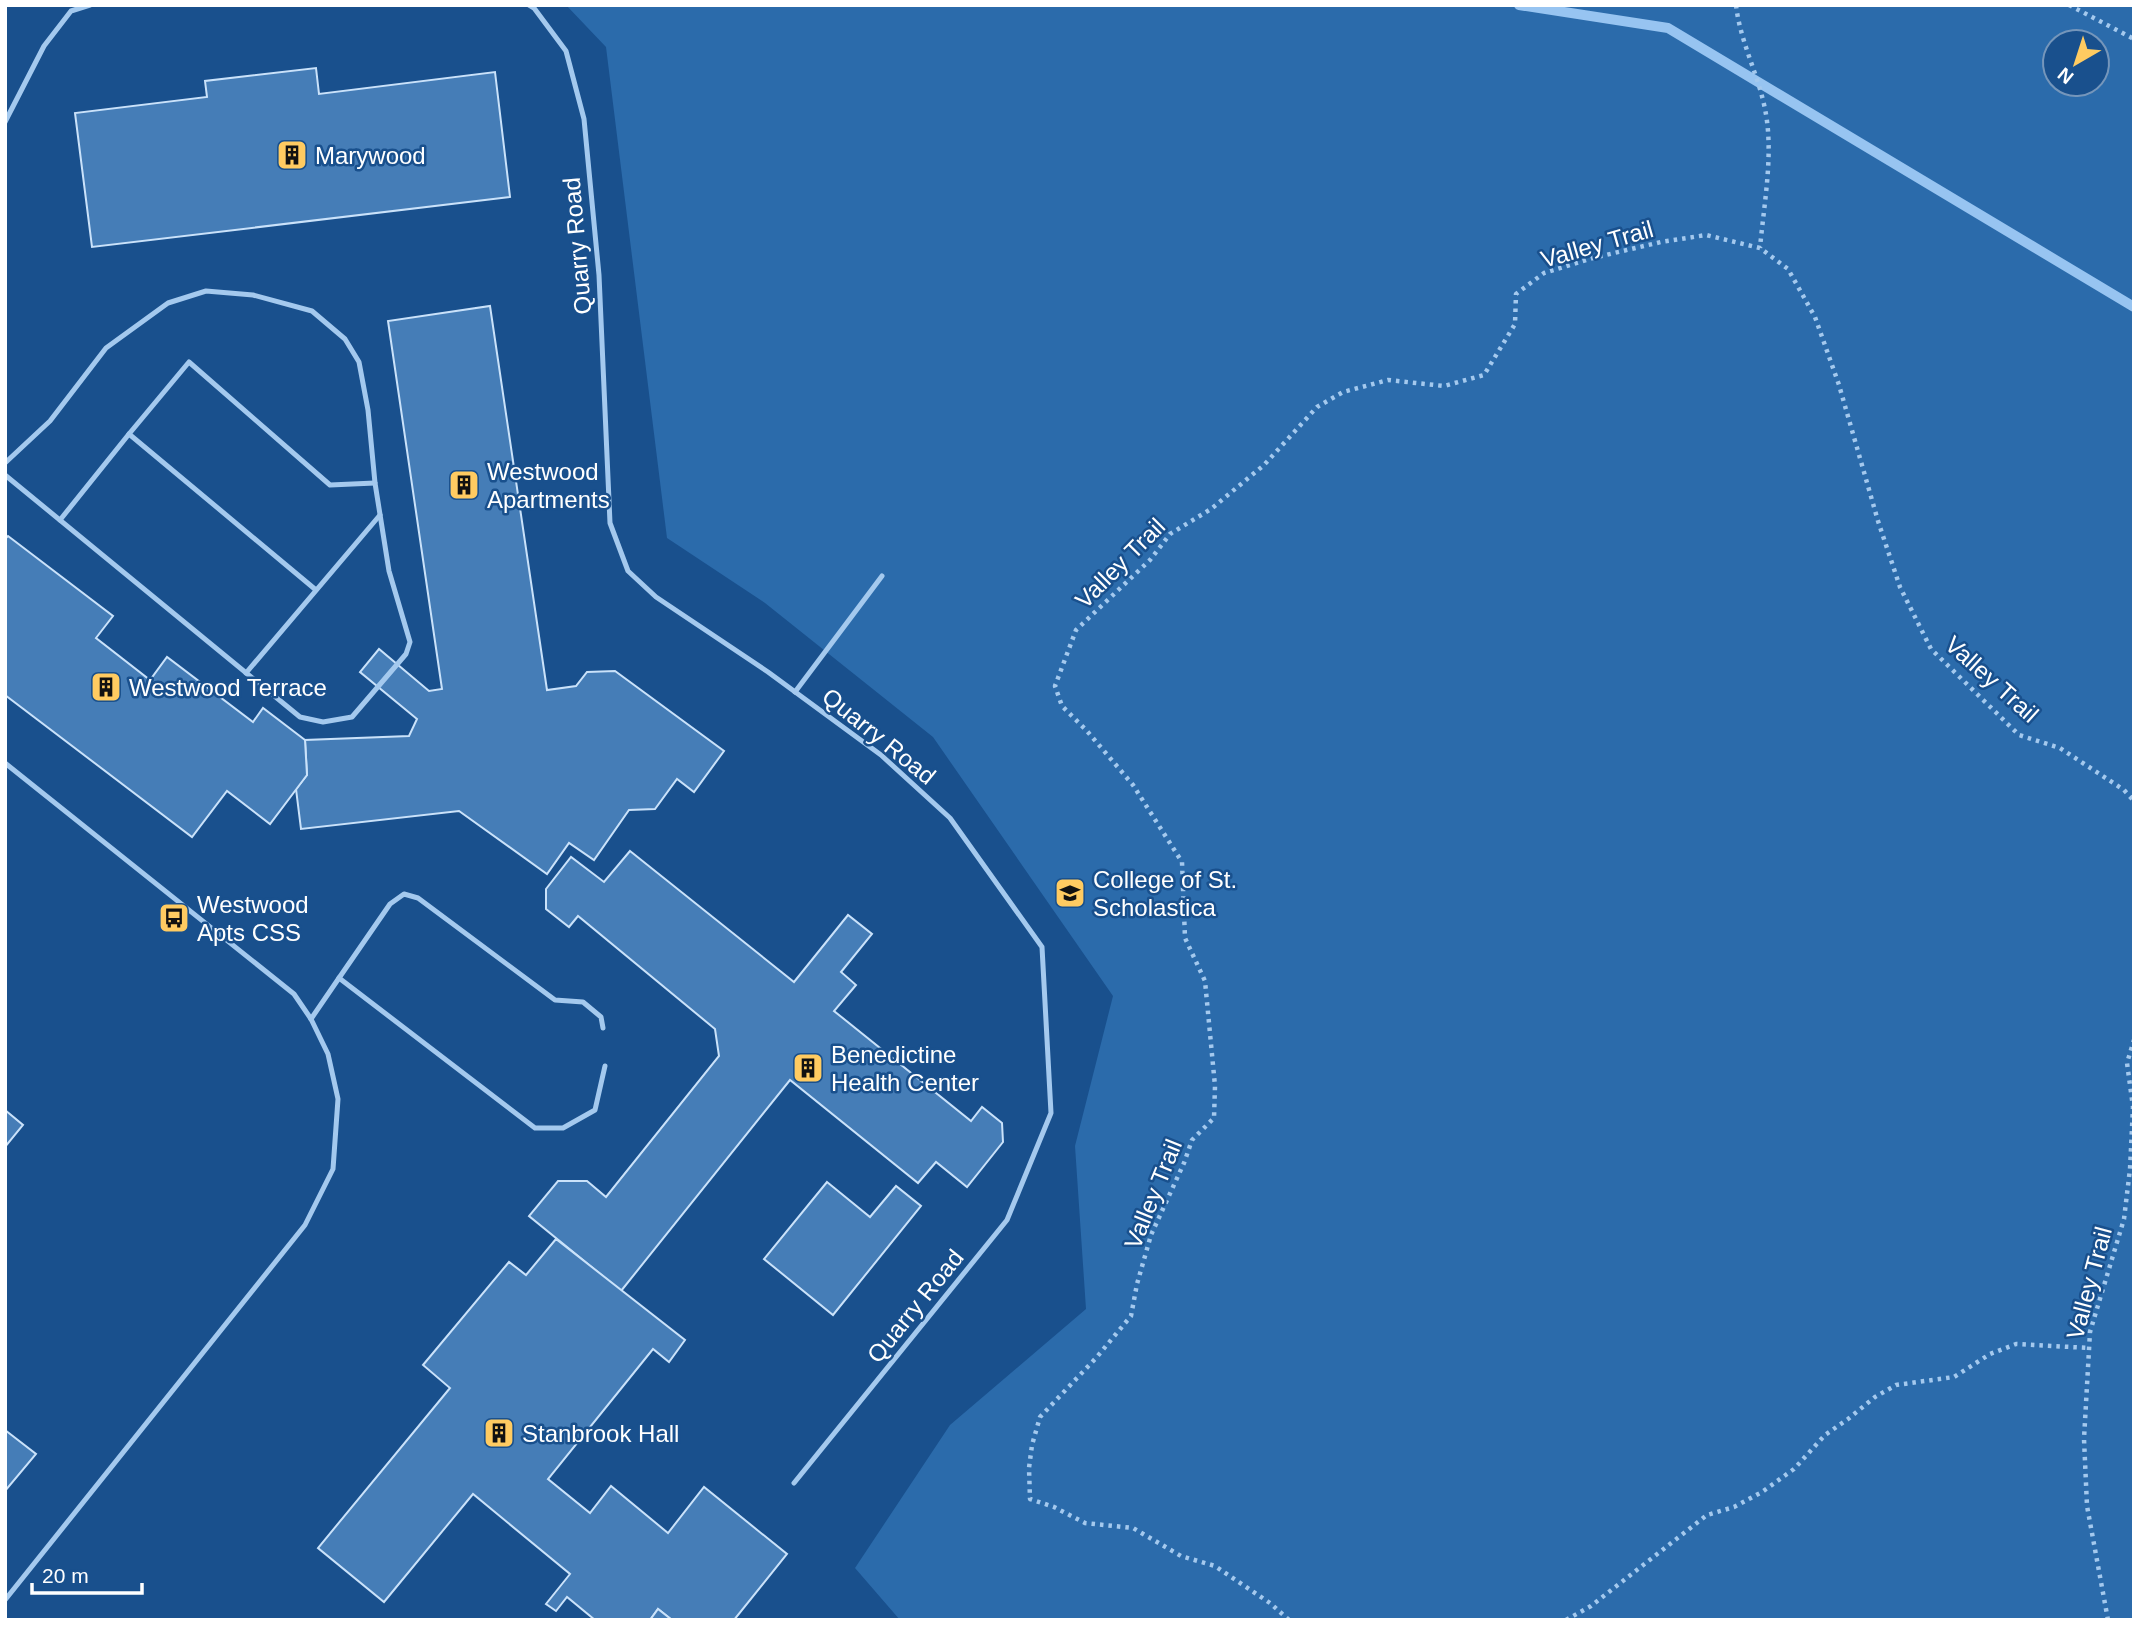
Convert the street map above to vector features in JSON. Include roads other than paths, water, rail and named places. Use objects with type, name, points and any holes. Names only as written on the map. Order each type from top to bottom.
[{"type":"lane","points":[[5,122],[44,46],[71,11],[90,5]]},
{"type":"lane","name":"Quarry Road","points":[[529,5],[566,51],[584,119],[599,275],[610,523],[628,571],[656,597],[795,692],[881,755],[950,818],[1042,947],[1051,1113],[1007,1220],[794,1483]]},
{"type":"lane","points":[[5,463],[50,421],[106,348],[168,303],[206,291],[253,295],[312,312],[345,338],[359,362],[389,571],[410,642],[406,654],[352,717],[323,722],[300,717],[5,475]]},
{"type":"lane","points":[[60,520],[189,362],[330,485],[375,483]]},
{"type":"lane","points":[[129,434],[316,590]]},
{"type":"lane","points":[[246,673],[380,515]]},
{"type":"lane","points":[[795,692],[882,576]]},
{"type":"lane","points":[[5,763],[294,995],[311,1019],[328,1054],[338,1099],[333,1169],[305,1225],[5,1600]]},
{"type":"lane","points":[[311,1019],[390,904],[404,894],[418,898],[555,1000],[583,1002],[601,1017],[603,1028]]},
{"type":"lane","points":[[339,978],[535,1128],[563,1128],[595,1110],[605,1066]]},
{"type":"waterway","points":[[1519,5],[1668,28],[2134,307]]},
{"type":"place","name":"Marywood","points":[[292,155]]},
{"type":"place","name":"Westwood Apartments","points":[[464,485]]},
{"type":"place","name":"Westwood Terrace","points":[[106,687]]},
{"type":"place","name":"College of St. Scholastica","points":[[1070,893]]},
{"type":"place","name":"Westwood Apts CSS","points":[[174,918]]},
{"type":"place","name":"Benedictine Health Center","points":[[808,1068]]},
{"type":"place","name":"Stanbrook Hall","points":[[499,1433]]}]
